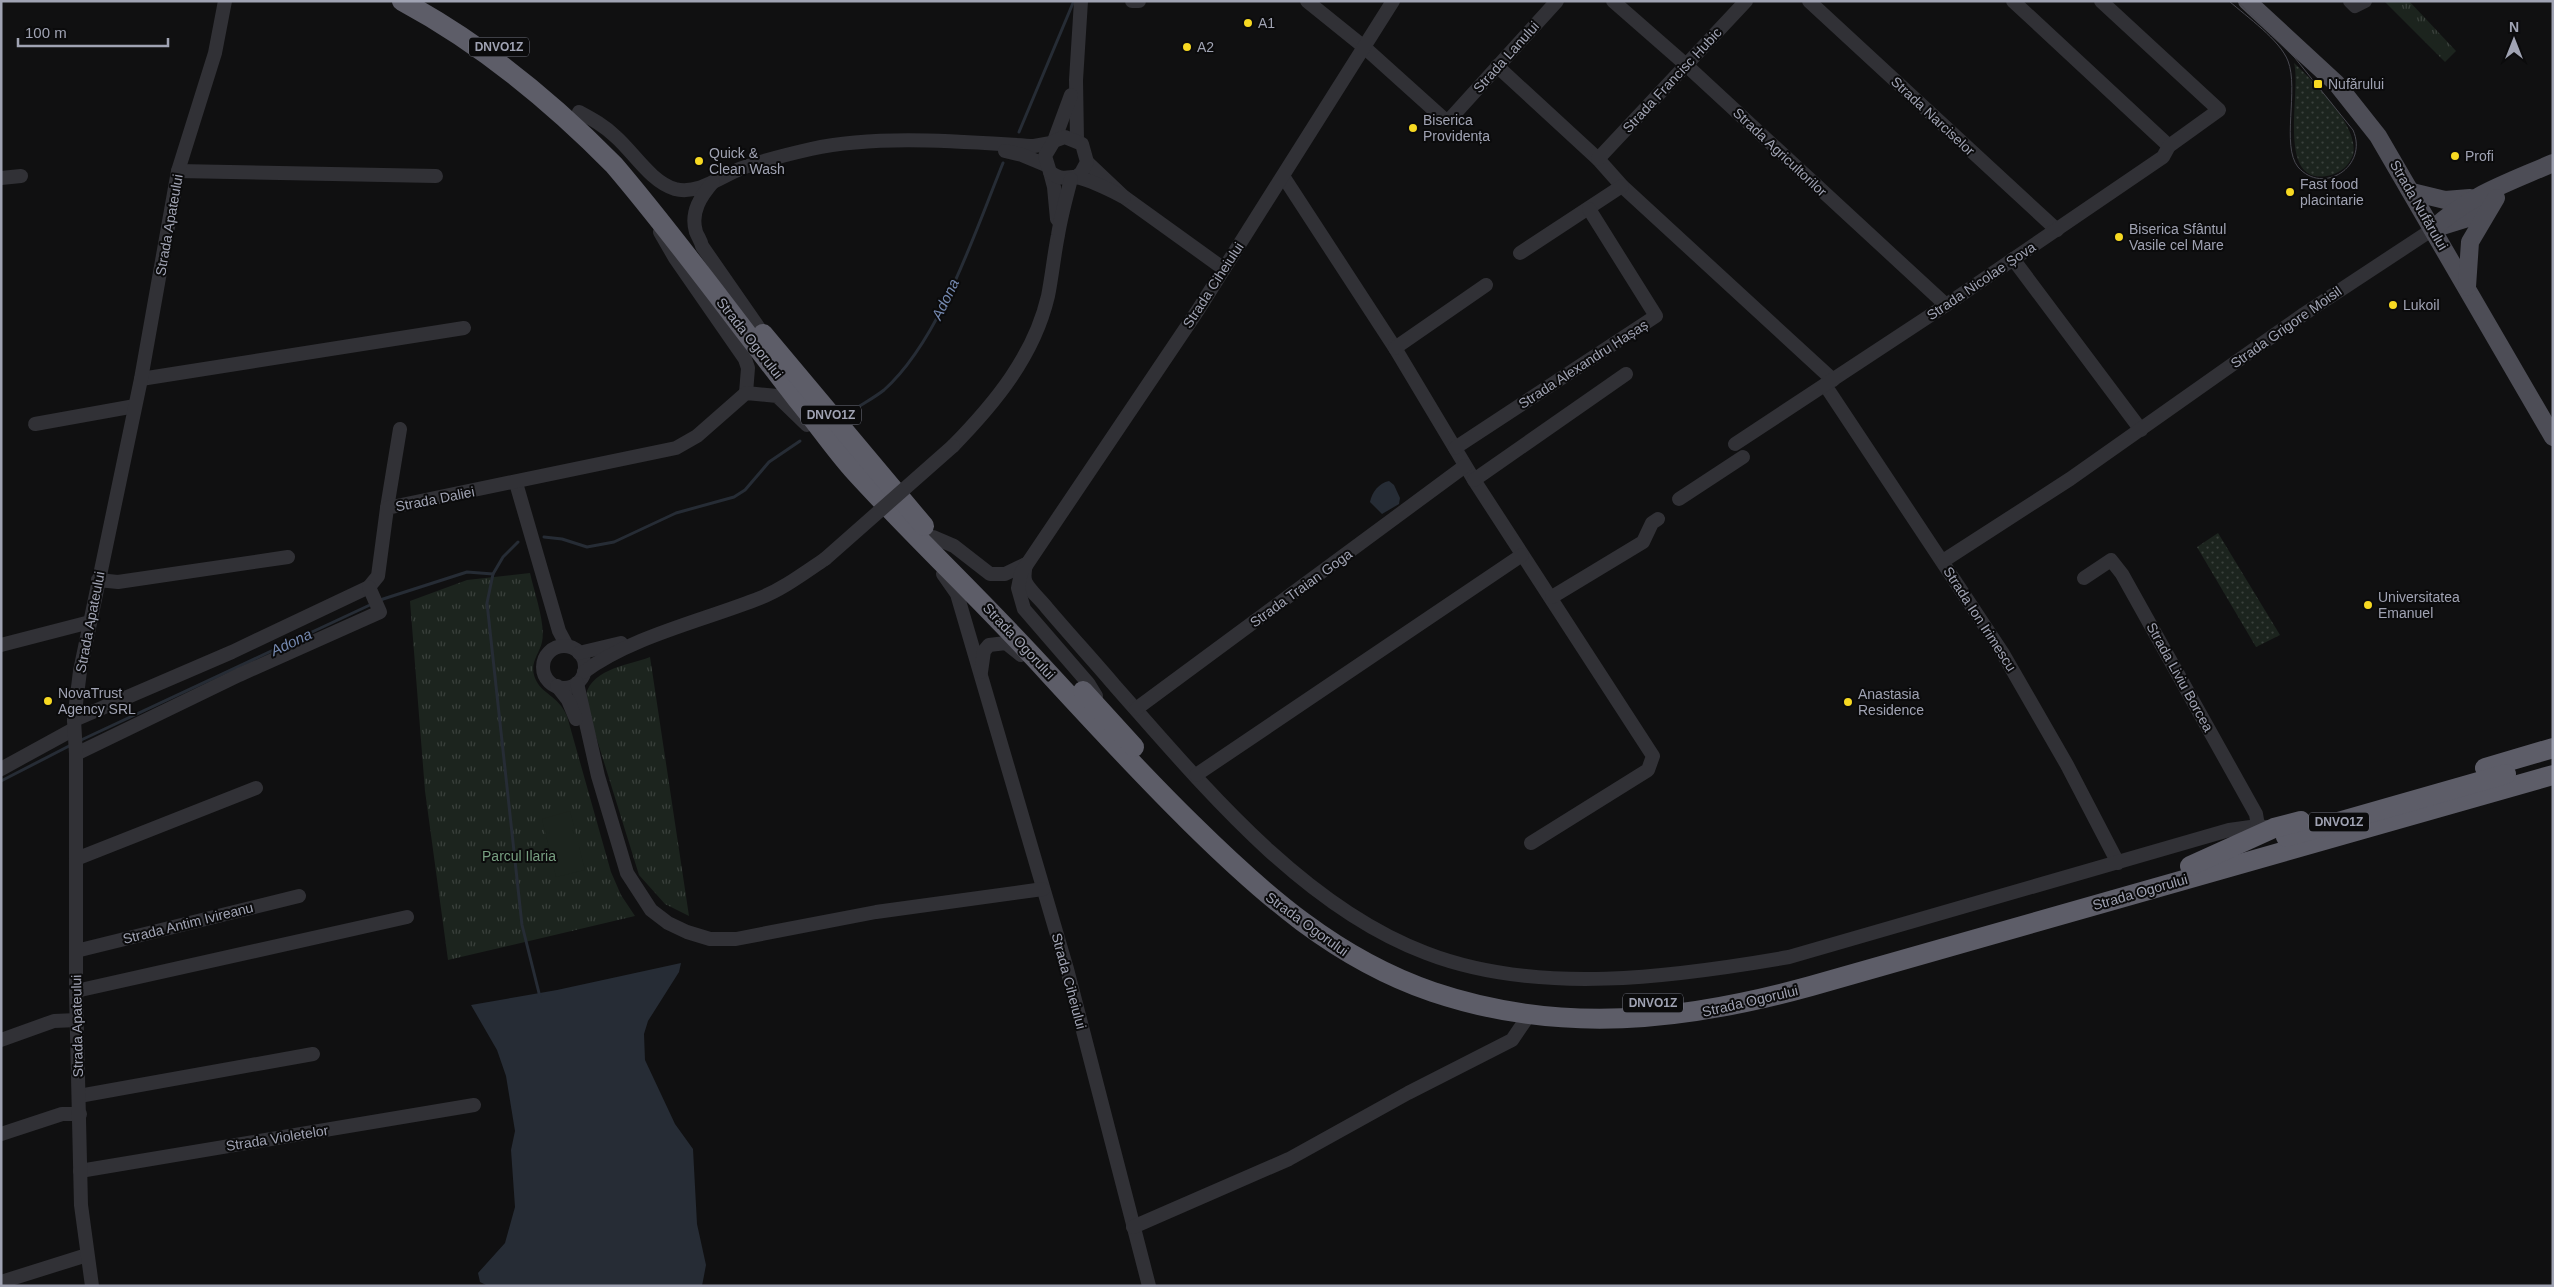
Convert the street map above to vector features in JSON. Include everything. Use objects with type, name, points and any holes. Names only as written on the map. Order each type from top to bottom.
[{"type":"highway","name":"Strada Ogorului","points":[[402,1],[444,24],[510,70],[593,144],[652,210],[854,470],[1007,627],[1112,742],[1245,877],[1322,937],[1359,960],[1433,992],[1490,1008],[1529,1015],[1599,1019],[1692,1014],[1761,1000],[2278,854],[2490,786],[2553,761]]},
{"type":"highway","name":"Strada Ogorului","points":[[430,1],[486,36],[578,112],[646,186],[761,331],[933,536],[1111,720],[1169,783],[1281,893],[1334,933],[1372,954],[1408,969],[1492,995],[1535,1002],[1612,1006],[1682,1002],[1749,992],[2190,866],[2490,786],[2553,775]]},
{"type":"highway","points":[[2190,866],[2266,827],[2553,748]]},
{"type":"highway","points":[[2278,854],[2323,851],[2553,789]]},
{"type":"main road","name":"Strada Nufărului","points":[[2247,1],[2336,83],[2378,136],[2434,229],[2553,437]]},
{"type":"main road","points":[[2434,229],[2452,211],[2472,198],[2553,163]]},
{"type":"main road","points":[[2467,288],[2470,242],[2496,198],[2510,182]]},
{"type":"main road","points":[[2412,192],[2445,200],[2472,198]]},
{"type":"main road","points":[[2434,229],[2465,219],[2496,198]]},
{"type":"street","name":"Strada Apateului","points":[[92,1286],[80,1205],[80,1114],[76,991],[76,754],[74,724],[80,671],[141,379],[178,171],[215,52],[225,1]]},
{"type":"street","points":[[1077,140],[1076,80],[1081,1]]},
{"type":"street","points":[[1132,1],[1139,1]]},
{"type":"street","name":"Strada Lanului","points":[[1307,1],[1364,47],[1444,119],[1450,119],[1558,1]]},
{"type":"street","name":"Strada Ciheiului","points":[[1111,720],[1088,683],[1020,603],[1018,583],[1026,564],[1224,269],[1394,1]]},
{"type":"street","name":"Strada Agricultorilor","points":[[1613,1],[1685,64],[1946,305]]},
{"type":"street","name":"Strada Francisc Hubic","points":[[1598,159],[1746,1]]},
{"type":"street","name":"Strada Narciselor","points":[[1809,1],[2057,230]]},
{"type":"street","points":[[2013,1],[2169,146]]},
{"type":"street","name":"Strada Nicolae Șova","points":[[1735,444],[1946,305],[2163,157],[2169,146],[2219,110],[2101,1]]},
{"type":"street","points":[[2350,1],[2355,6],[2366,1]]},
{"type":"street","points":[[1497,66],[1598,159],[1622,186],[1829,382]]},
{"type":"street","points":[[1058,234],[1055,192],[1045,156],[1063,122],[1076,80]]},
{"type":"street","points":[[578,112],[606,128],[667,186],[682,190],[692,190],[743,168],[774,159],[812,149],[842,144],[911,140],[1034,146],[1066,137],[1077,140],[1085,150],[1087,162],[1124,197],[1224,269]]},
{"type":"street","points":[[978,144],[1022,155],[1048,168],[1056,177],[1073,178],[1124,197]]},
{"type":"street","points":[[557,686],[570,686],[597,661],[668,631],[761,598],[795,580],[825,559],[953,446],[990,408],[1024,357],[1048,296],[1058,234],[1073,178],[1081,173],[1087,162]]},
{"type":"street","points":[[178,171],[436,176]]},
{"type":"street","points":[[1,178],[21,176]]},
{"type":"street","points":[[1282,176],[1394,348],[1465,466],[1522,555],[1552,597],[1653,756],[1648,770],[1530,843]]},
{"type":"street","points":[[714,181],[698,202],[694,220],[696,231],[702,246],[761,331]]},
{"type":"street","points":[[1520,253],[1622,186]]},
{"type":"street","name":"Strada Alexandru Hașaș","points":[[1455,448],[1656,316],[1589,209]]},
{"type":"street","points":[[652,210],[659,231],[675,258],[745,359],[748,368],[746,393],[772,394],[783,399],[825,444],[854,470]]},
{"type":"street","name":"Strada Grigore Moisil","points":[[1943,561],[2141,430],[2304,314],[2434,229]]},
{"type":"street","points":[[2014,258],[2141,430]]},
{"type":"street","points":[[1394,348],[1486,285]]},
{"type":"street","points":[[141,379],[464,328]]},
{"type":"street","points":[[1474,480],[1626,374]]},
{"type":"street","name":"Strada Ion Irimescu","points":[[1829,382],[2002,652],[2067,765],[2118,863]]},
{"type":"street","name":"Strada Daliei","points":[[369,587],[378,576],[387,508],[516,483],[676,448],[697,436],[746,393]]},
{"type":"street","points":[[35,424],[135,406]]},
{"type":"street","points":[[387,508],[400,429]]},
{"type":"street","points":[[1679,499],[1743,457]]},
{"type":"street","name":"Strada Traian Goga","points":[[1136,709],[1465,466]]},
{"type":"street","points":[[516,483],[559,631],[573,650],[583,658],[580,677],[598,776]]},
{"type":"street","name":"Strada Ciheiului","points":[[894,512],[957,594],[1067,969],[1149,1286]]},
{"type":"street","points":[[1552,597],[1643,542],[1652,523],[1658,519]]},
{"type":"street","points":[[933,536],[954,546],[990,574],[1005,574],[1026,564],[1026,583],[1196,776],[1285,865],[1352,914],[1384,934],[1425,953],[1484,970],[1538,976],[1629,977],[1740,966],[1789,957],[2229,830],[2266,827]]},
{"type":"street","points":[[1196,776],[1522,555]]},
{"type":"street","points":[[98,580],[118,582],[288,557]]},
{"type":"street","name":"Strada Liviu Borcea","points":[[2084,578],[2111,560],[2122,574],[2256,814],[2266,827]]},
{"type":"street","points":[[541,572],[550,633],[543,672],[546,678],[557,686],[568,700],[598,776],[627,873],[651,910],[668,923],[687,932],[710,939],[736,938],[876,912],[1043,889]]},
{"type":"street","points":[[1,769],[74,724],[369,587],[380,612],[239,675],[76,754]]},
{"type":"street","points":[[1,645],[90,622]]},
{"type":"street","points":[[548,652],[560,646],[573,650],[668,631]]},
{"type":"street","name":"Strada Ciheiului","points":[[981,678],[981,660],[984,651],[989,645],[997,642],[1013,646],[1070,709],[1112,742]]},
{"type":"street","points":[[232,652],[239,675]]},
{"type":"street","points":[[76,859],[256,788]]},
{"type":"street","name":"Strada Antim Ivireanu","points":[[76,950],[299,896]]},
{"type":"street","points":[[76,991],[407,917]]},
{"type":"street","points":[[1133,1228],[1289,1159],[1408,1093],[1512,1040],[1529,1015]]},
{"type":"street","points":[[1,1040],[54,1021],[77,1020]]},
{"type":"street","points":[[79,1096],[313,1054]]},
{"type":"street","name":"Strada Violetelor","points":[[80,1170],[474,1105]]},
{"type":"street","points":[[1,1134],[62,1114],[80,1114]]},
{"type":"street","points":[[1,1282],[87,1255]]},
{"type":"green space","points":[[2384,1],[2409,1],[2456,51],[2445,62]]},
{"type":"green space","points":[[2294,63],[2334,105],[2350,131],[2353,155],[2345,168],[2335,174],[2313,176],[2302,168],[2296,154],[2294,115],[2296,77]]},
{"type":"green space","points":[[2218,533],[2280,635],[2256,647],[2197,547]]},
{"type":"green space","name":"Parcul Ilaria","points":[[530,573],[541,617],[543,635],[541,647],[534,663],[533,673],[541,688],[559,703],[567,716],[611,872],[621,895],[635,916],[448,960],[425,791],[410,601],[467,580]]},
{"type":"green space","points":[[650,657],[689,916],[665,904],[639,875],[585,701],[587,690],[600,675],[619,666]]},
{"type":"green space","points":[[570,811],[585,870],[556,877],[542,819]]},
{"type":"shaded area","points":[[1389,481],[1394,485],[1400,498],[1399,504],[1382,514],[1370,502],[1376,488]]},
{"type":"shaded area","points":[[681,963],[679,972],[648,1021],[644,1034],[645,1060],[675,1124],[693,1149],[697,1224],[706,1265],[702,1286],[488,1286],[480,1282],[478,1273],[505,1243],[515,1207],[511,1150],[515,1131],[506,1076],[497,1050],[471,1005],[557,990]]},
{"type":"waterway","name":"Adona","points":[[1019,132],[1073,3]]},
{"type":"waterway","name":"Adona","points":[[852,411],[884,390],[904,369],[922,343],[954,284],[1003,163]]},
{"type":"waterway","name":"Adona","points":[[544,537],[562,539],[587,547],[614,542],[676,513],[734,497],[745,490],[769,462],[800,441]]},
{"type":"waterway","name":"Adona","points":[[380,600],[467,572],[493,574],[503,557],[518,542]]},
{"type":"waterway","points":[[493,574],[487,603],[522,925],[540,997]]},
{"type":"waterway","name":"Adona","points":[[79,741],[372,604]]},
{"type":"waterway","points":[[1,781],[71,745]]},
{"type":"tram line","points":[[2229,1],[2271,37],[2288,61],[2292,86],[2291,146],[2293,158],[2298,167],[2308,175],[2319,179],[2331,178],[2341,173],[2355,155],[2356,143],[2353,130],[2295,58],[2237,1]]},
{"type":"place","name":"A1","points":[[1248,23]]},
{"type":"place","name":"A2","points":[[1187,47]]},
{"type":"place","name":"Nufărului","points":[[2318,84]]},
{"type":"place","name":"Biserica Providența","points":[[1413,128]]},
{"type":"place","name":"Profi","points":[[2455,156]]},
{"type":"place","name":"Quick & Clean Wash","points":[[699,161]]},
{"type":"place","name":"Fast food placintarie","points":[[2290,192]]},
{"type":"place","name":"Biserica Sfântul Vasile cel Mare","points":[[2119,237]]},
{"type":"place","name":"Lukoil","points":[[2393,305]]},
{"type":"place","name":"Universitatea Emanuel","points":[[2368,605]]},
{"type":"place","name":"NovaTrust Agency SRL","points":[[48,701]]},
{"type":"place","name":"Anastasia Residence","points":[[1848,702]]}]
